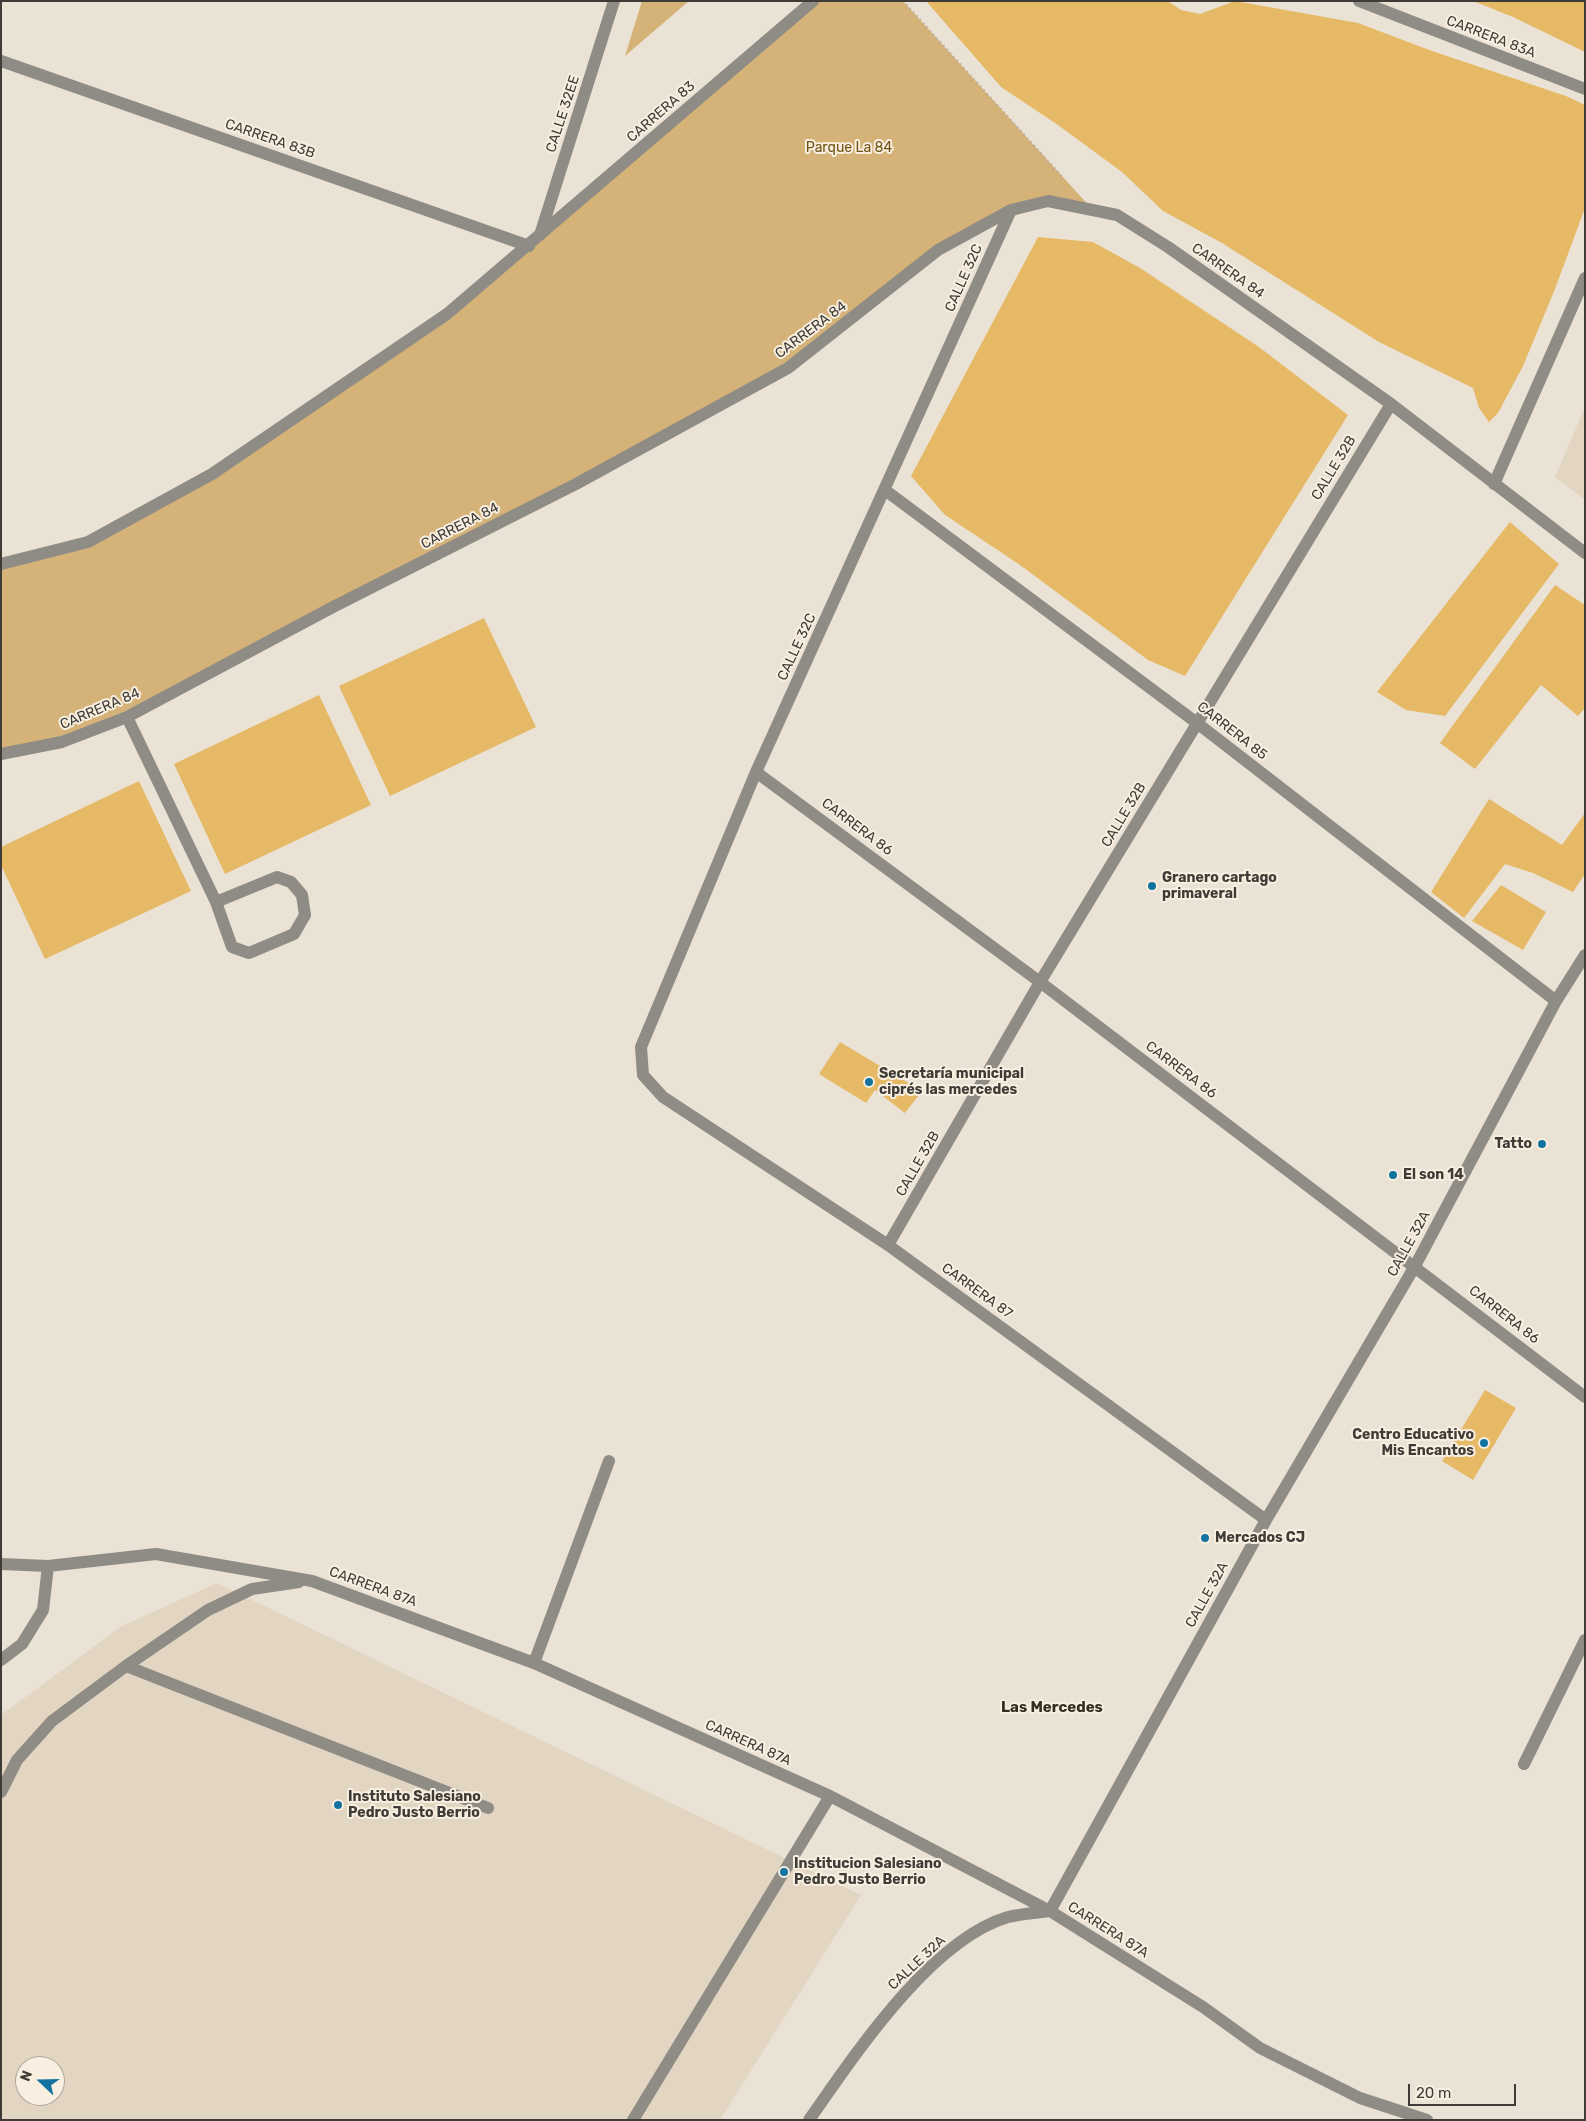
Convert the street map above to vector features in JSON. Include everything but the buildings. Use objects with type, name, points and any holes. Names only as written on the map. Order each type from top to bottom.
[{"type":"street","name":"CALLE 32EE","points":[[540,236],[614,1]]},
{"type":"street","name":"CARRERA 83","points":[[529,246],[813,1]]},
{"type":"street","name":"CARRERA 83A","points":[[1359,1],[1585,89]]},
{"type":"street","name":"CARRERA 83B","points":[[1,61],[529,246]]},
{"type":"street","name":"CARRERA 84","points":[[1,754],[62,742],[127,717],[333,607],[576,484],[788,368],[938,250],[1011,210],[1048,201],[1117,215],[1161,243],[1391,404],[1585,554]]},
{"type":"street","name":"CALLE 32C","points":[[663,1097],[643,1075],[641,1047],[756,772],[1011,210]]},
{"type":"street","points":[[1,564],[88,542],[212,474],[447,314],[529,246]]},
{"type":"street","points":[[1494,484],[1585,278]]},
{"type":"street","name":"CALLE 32B","points":[[888,1245],[1040,982],[1391,404]]},
{"type":"street","name":"CARRERA 85","points":[[885,490],[1197,723],[1556,1001]]},
{"type":"street","points":[[127,717],[216,902],[232,947],[249,953],[294,934],[305,915],[302,895],[291,882],[277,877],[216,902]]},
{"type":"street","name":"CARRERA 86","points":[[756,772],[1040,982],[1585,1397]]},
{"type":"street","name":"CALLE 32A","points":[[809,2120],[880,2020],[944,1955],[982,1929],[1008,1917],[1050,1912],[1266,1520],[1415,1266],[1556,1001],[1585,955]]},
{"type":"street","name":"CARRERA 87","points":[[663,1097],[888,1245],[1266,1520]]},
{"type":"street","points":[[534,1663],[609,1462]]},
{"type":"street","name":"CARRERA 87A","points":[[1,1564],[48,1566],[156,1554],[312,1581],[534,1663],[830,1796],[1050,1912],[1203,2008],[1260,2048],[1360,2098],[1427,2120]]},
{"type":"street","points":[[1,1660],[22,1644],[43,1610],[48,1566]]},
{"type":"street","points":[[1,1792],[17,1760],[52,1721],[126,1666],[208,1610],[252,1589],[312,1581]]},
{"type":"street","points":[[1524,1764],[1585,1640]]},
{"type":"street","points":[[126,1666],[488,1808]]},
{"type":"street","points":[[633,2120],[830,1796]]},
{"type":"path","points":[[903,1],[1092,210]]},
{"type":"shaded area","points":[[1585,407],[1585,500],[1555,477]]},
{"type":"shaded area","name":"Instituto Salesiano Pedro Justo Berrio","points":[[217,1583],[861,1895],[720,2120],[1,2120],[1,1715],[122,1626]]},
{"type":"green space","points":[[642,1],[689,1],[625,56]]},
{"type":"green space","name":"Parque La 84","points":[[813,1],[903,1],[1092,209],[1048,201],[938,250],[788,368],[127,717],[17,750],[1,750],[1,564],[88,542],[179,492],[447,314]]},
{"type":"place","name":"Granero cartago primaveral","points":[[1152,886]]},
{"type":"place","name":"Secretaría municipal ciprés las mercedes","points":[[869,1082]]},
{"type":"place","name":"Tatto","points":[[1542,1144]]},
{"type":"place","name":"El son 14","points":[[1393,1175]]},
{"type":"place","name":"Centro Educativo Mis Encantos","points":[[1484,1443]]},
{"type":"place","name":"Mercados CJ","points":[[1205,1538]]},
{"type":"place","name":"Instituto Salesiano Pedro Justo Berrio","points":[[338,1805]]},
{"type":"place","name":"Institucion Salesiano Pedro Justo Berrio","points":[[784,1872]]},
{"type":"district","name":"Las Mercedes","points":[[1052,1708]]}]
